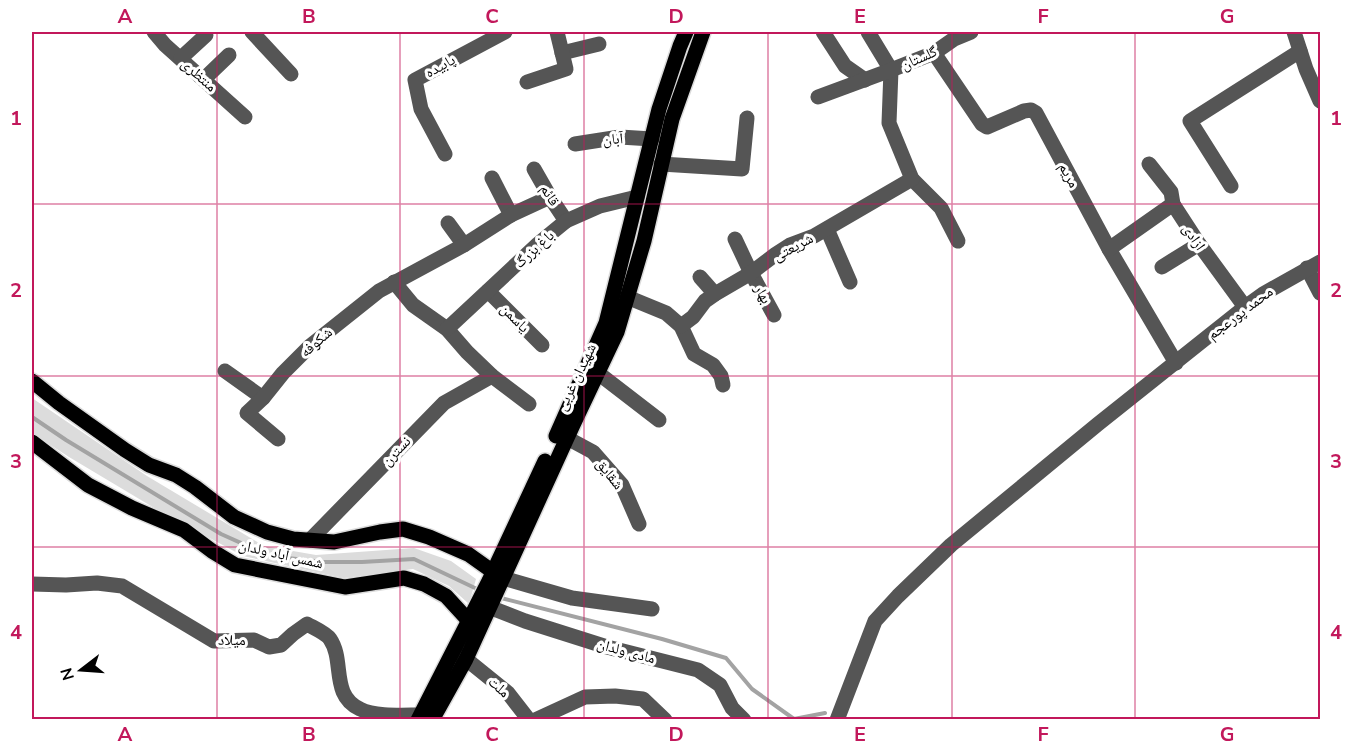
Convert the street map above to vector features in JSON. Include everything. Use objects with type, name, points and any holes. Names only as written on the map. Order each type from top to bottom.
[{"type":"main road","name":"شهیدان غربی","points":[[423,718],[489,608],[498,575],[606,323],[652,139],[686,32]]},
{"type":"main road","name":"شهیدان غربی","points":[[459,655],[468,620],[498,575],[617,332],[644,241],[672,119],[703,32]]},
{"type":"main road","points":[[32,381],[109,439],[149,465],[176,474],[234,518],[267,532],[293,539],[334,542],[403,529],[429,537],[468,554],[498,575]]},
{"type":"main road","name":"شمس آباد ولدان","points":[[32,442],[87,485],[132,508],[184,530],[235,565],[345,587],[404,578],[424,584],[446,596],[468,620]]},
{"type":"street","name":"منتظری","points":[[154,32],[165,45],[245,117]]},
{"type":"street","points":[[252,32],[291,74]]},
{"type":"street","points":[[527,82],[566,69],[557,32]]},
{"type":"street","points":[[823,32],[845,66],[865,80]]},
{"type":"street","points":[[868,32],[891,70],[889,123],[912,179],[941,208],[958,241]]},
{"type":"street","name":"گلستان","points":[[818,97],[934,52],[952,35],[971,32]]},
{"type":"street","points":[[1294,32],[1306,69],[1320,101]]},
{"type":"street","name":"پابیده","points":[[445,154],[422,109],[415,80],[494,34]]},
{"type":"street","points":[[181,58],[206,35]]},
{"type":"street","points":[[562,53],[599,44]]},
{"type":"street","points":[[1232,186],[1190,121],[1300,51]]},
{"type":"street","name":"مریم","points":[[934,52],[982,124],[987,127],[1024,111],[1031,110],[1036,113],[1109,249],[1176,363]]},
{"type":"street","points":[[204,79],[229,55]]},
{"type":"street","points":[[661,164],[742,169],[747,118]]},
{"type":"street","name":"آبان","points":[[575,144],[620,137],[652,139]]},
{"type":"street","name":"ازادی","points":[[1149,164],[1171,192],[1173,204],[1199,244],[1245,307]]},
{"type":"street","name":"قائم","points":[[534,169],[566,221]]},
{"type":"street","points":[[492,178],[511,215]]},
{"type":"street","name":"شریعتی","points":[[681,326],[715,294],[751,273],[790,245],[827,229],[912,179]]},
{"type":"street","name":"شکوفه","points":[[278,439],[247,413],[310,346],[379,291],[464,245],[511,215],[550,197]]},
{"type":"street","name":"باغ بزرگ","points":[[447,329],[566,221],[600,206],[637,197]]},
{"type":"street","points":[[1109,249],[1173,204]]},
{"type":"street","points":[[448,223],[464,245]]},
{"type":"street","points":[[827,229],[850,282]]},
{"type":"street","name":"بهار","points":[[735,239],[774,315]]},
{"type":"street","points":[[1162,267],[1199,244]]},
{"type":"street","name":"محمد پورعجم","points":[[837,720],[875,621],[951,545],[1263,294],[1314,265],[1320,293]]},
{"type":"street","points":[[700,277],[715,294]]},
{"type":"street","points":[[394,282],[413,305],[447,329],[492,376],[529,404]]},
{"type":"street","name":"یاسمن","points":[[488,291],[542,345]]},
{"type":"street","points":[[627,297],[666,313],[681,326],[694,354],[713,365],[721,376],[723,385]]},
{"type":"street","points":[[225,371],[263,398]]},
{"type":"street","points":[[598,373],[659,420]]},
{"type":"street","name":"نسترن","points":[[310,540],[444,403],[492,376]]},
{"type":"street","name":"شقایق","points":[[567,438],[593,452],[622,485],[639,524]]},
{"type":"street","points":[[498,575],[572,598],[652,609]]},
{"type":"street","name":"میلاد","points":[[32,584],[122,585],[214,641],[254,640],[269,647],[281,645],[307,624],[330,638],[337,655],[339,683],[347,699],[360,709],[375,713],[423,718]]},
{"type":"street","name":"مادی ولدان","points":[[489,608],[607,647],[698,670],[720,685],[732,708],[744,720]]},
{"type":"street","name":"ملت","points":[[459,655],[508,693],[529,720]]},
{"type":"street","points":[[535,720],[585,697],[615,696],[644,699],[665,720]]},
{"type":"shaded area","points":[[32,398],[147,476],[264,546],[316,555],[414,548],[451,561],[476,579],[469,604],[449,586],[413,569],[344,578],[243,556],[156,509],[32,433]]},
{"type":"waterway","points":[[32,417],[221,534],[270,556],[323,562],[414,559],[477,589]]},
{"type":"waterway","points":[[501,598],[662,639],[726,658],[752,689],[794,719],[825,713]]}]
